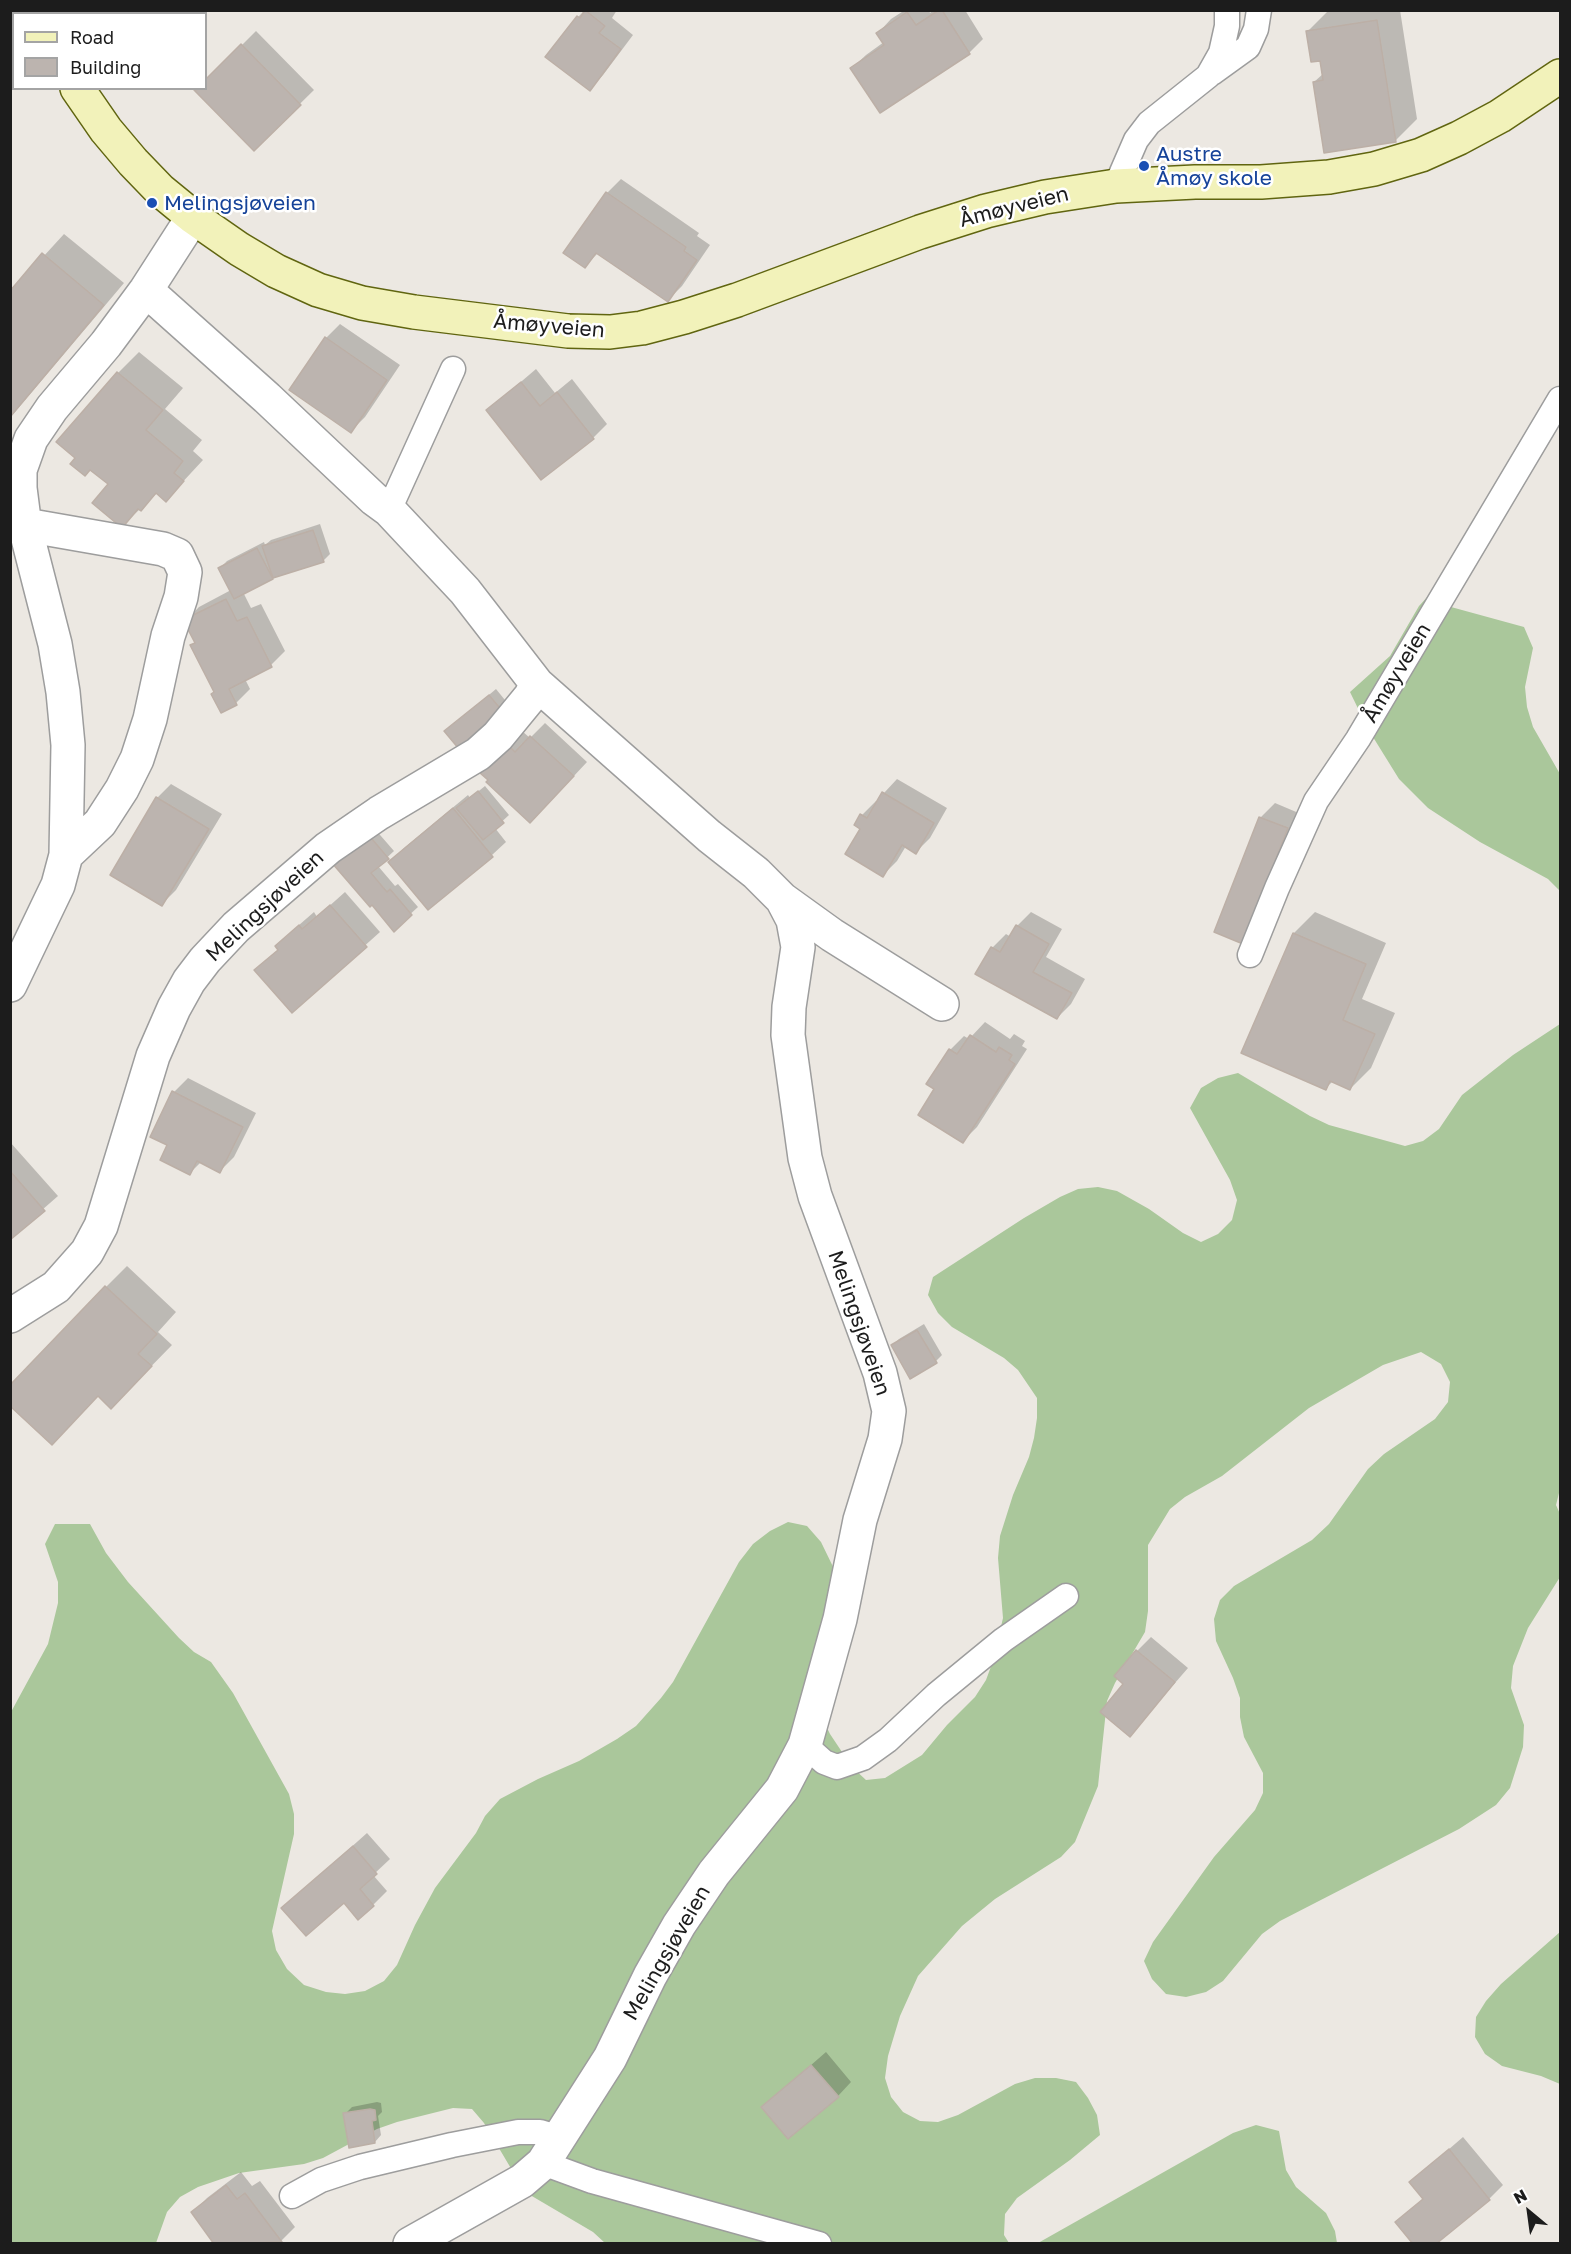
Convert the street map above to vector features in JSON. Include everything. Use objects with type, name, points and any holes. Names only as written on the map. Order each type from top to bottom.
[{"type":"main road","name":"Åmøyveien","points":[[78,90],[106,130],[133,162],[193,218],[276,271],[318,290],[362,303],[414,312],[567,331],[610,332],[642,328],[694,314],[920,232],[987,211],[1045,197],[1116,186],[1195,182],[1261,182],[1329,177],[1374,169],[1421,155],[1459,138],[1500,116],[1560,76]]},
{"type":"street","points":[[10,986],[58,885],[66,855],[68,745],[63,692],[55,644],[25,527],[20,470],[31,439],[52,408],[106,344],[147,290],[193,218]]},
{"type":"street","name":"Melingsjøveien","points":[[147,290],[267,398],[374,499],[389,510],[465,591],[537,684],[709,836],[756,873],[782,899],[832,936],[942,1004]]},
{"type":"street","points":[[25,527],[37,527],[163,549],[177,555],[185,572],[181,597],[168,636],[150,719],[137,759],[122,789],[100,823],[66,855]]},
{"type":"street","name":"Melingsjøveien","points":[[10,1316],[56,1287],[87,1251],[101,1226],[153,1056],[174,1008],[189,981],[205,960],[236,927],[328,848],[379,813],[478,754],[498,736],[530,697],[537,684]]},
{"type":"street","name":"Melingsjøveien","points":[[410,2244],[522,2181],[552,2151],[610,2058],[650,1976],[679,1925],[714,1873],[782,1789],[805,1745],[840,1619],[860,1520],[885,1439],[889,1411],[880,1373],[815,1196],[805,1158],[788,1035],[789,1007],[798,947],[793,920],[782,899]]},
{"type":"lane","points":[[1208,76],[1221,53],[1227,27],[1227,10]]},
{"type":"lane","points":[[1116,186],[1136,140],[1149,123],[1248,47],[1256,29],[1259,10]]},
{"type":"lane","points":[[389,510],[453,369]]},
{"type":"lane","name":"Åmøyveien","points":[[1250,955],[1276,888],[1316,801],[1358,739],[1560,399]]},
{"type":"lane","points":[[805,1745],[824,1762],[837,1767],[863,1758],[888,1740],[936,1695],[1003,1640],[1066,1596]]},
{"type":"lane","points":[[292,2196],[321,2180],[360,2167],[518,2132],[540,2132],[552,2151],[592,2181],[819,2244]]},
{"type":"green space","points":[[1429,595],[1451,607],[1524,627],[1533,648],[1525,687],[1527,707],[1533,727],[1560,774],[1560,891],[1548,879],[1480,842],[1428,808],[1399,779],[1368,729],[1350,692],[1390,656],[1419,606]]},
{"type":"green space","points":[[1560,1024],[1560,1489],[1556,1505],[1560,1514],[1560,1577],[1528,1628],[1513,1666],[1511,1688],[1524,1725],[1523,1747],[1510,1788],[1496,1805],[1459,1829],[1280,1921],[1262,1934],[1223,1981],[1206,1992],[1186,1997],[1166,1994],[1152,1979],[1144,1961],[1153,1942],[1214,1857],[1255,1810],[1263,1793],[1263,1773],[1244,1737],[1240,1717],[1240,1698],[1216,1641],[1214,1619],[1220,1600],[1234,1586],[1312,1540],[1329,1524],[1368,1469],[1384,1454],[1435,1419],[1448,1402],[1450,1382],[1441,1364],[1421,1352],[1383,1365],[1309,1408],[1222,1476],[1185,1497],[1170,1509],[1148,1545],[1148,1611],[1145,1632],[1107,1701],[1098,1786],[1075,1842],[1061,1857],[995,1899],[962,1926],[918,1976],[900,2016],[888,2056],[885,2078],[891,2097],[903,2112],[920,2121],[938,2122],[958,2115],[1015,2084],[1035,2078],[1056,2078],[1076,2082],[1097,2115],[1100,2135],[1017,2198],[1005,2214],[1004,2235],[1009,2243],[605,2243],[593,2232],[525,2192],[484,2123],[472,2109],[453,2108],[377,2129],[323,2158],[304,2164],[239,2173],[198,2187],[180,2197],[167,2212],[156,2243],[11,2244],[11,1712],[48,1644],[58,1603],[58,1582],[45,1544],[55,1524],[90,1524],[106,1553],[128,1582],[179,1638],[194,1652],[211,1662],[233,1693],[289,1794],[294,1814],[294,1834],[272,1931],[276,1950],[287,1969],[304,1985],[326,1992],[345,1994],[365,1991],[384,1981],[397,1965],[435,1888],[476,1833],[485,1816],[500,1799],[579,1761],[636,1726],[673,1682],[739,1562],[753,1544],[770,1531],[788,1522],[807,1526],[821,1542],[838,1577],[811,1695],[830,1734],[852,1767],[866,1780],[885,1778],[922,1755],[975,1697],[986,1680],[993,1661],[1003,1618],[998,1558],[1000,1536],[1013,1495],[1029,1457],[1037,1418],[1037,1398],[1018,1370],[1004,1358],[952,1327],[938,1313],[928,1295],[933,1277],[1024,1218],[1078,1189],[1098,1187],[1117,1191],[1201,1242],[1218,1234],[1232,1220],[1237,1200],[1230,1180],[1190,1108],[1201,1088],[1218,1078],[1238,1073],[1329,1125],[1405,1146],[1423,1141],[1439,1129],[1462,1095],[1513,1055]]},
{"type":"green space","points":[[1560,1932],[1560,2084],[1541,2076],[1502,2066],[1485,2054],[1475,2037],[1476,2017],[1486,2001],[1501,1984]]},
{"type":"green space","points":[[1256,2125],[1279,2131],[1286,2170],[1296,2187],[1326,2213],[1335,2231],[1337,2243],[1038,2243],[1233,2133]]},
{"type":"building","points":[[134,10],[174,10],[172,12],[136,12]]},
{"type":"building","points":[[585,10],[605,26],[599,33],[621,49],[590,91],[545,57],[577,16],[580,18]]},
{"type":"building","points":[[942,10],[970,54],[880,113],[850,68],[884,45],[876,33],[907,12],[916,25]]},
{"type":"building","points":[[1377,20],[1396,142],[1324,153],[1313,82],[1323,80],[1320,61],[1311,62],[1306,31]]},
{"type":"building","points":[[241,44],[301,105],[254,151],[194,90],[207,90],[207,78]]},
{"type":"building","points":[[606,192],[686,247],[684,251],[697,260],[668,302],[596,253],[585,268],[563,253]]},
{"type":"building","points":[[42,253],[104,305],[10,417],[10,291]]},
{"type":"building","points":[[325,337],[387,380],[351,433],[289,390]]},
{"type":"building","points":[[117,372],[163,410],[146,430],[183,461],[174,473],[184,481],[166,502],[156,493],[122,528],[92,503],[108,484],[90,470],[85,476],[70,464],[75,458],[56,442]]},
{"type":"building","points":[[521,382],[540,406],[557,392],[594,439],[541,480],[486,410]]},
{"type":"building","points":[[313,530],[324,562],[273,578],[262,546]]},
{"type":"building","points":[[257,548],[273,579],[234,599],[218,568]]},
{"type":"building","points":[[226,599],[237,621],[247,617],[272,667],[229,689],[237,705],[221,713],[211,694],[214,692],[190,645],[195,643],[183,620]]},
{"type":"building","points":[[489,695],[504,713],[459,749],[444,731]]},
{"type":"building","points":[[530,736],[574,776],[530,823],[486,782],[488,780],[480,773],[507,744],[515,752]]},
{"type":"building","points":[[478,791],[504,823],[483,840],[456,808]]},
{"type":"building","points":[[882,792],[934,823],[916,854],[902,845],[883,877],[845,854],[860,829],[854,825],[860,814],[867,818]]},
{"type":"building","points":[[156,797],[209,829],[162,906],[110,875]]},
{"type":"building","points":[[453,808],[493,857],[428,910],[388,862]]},
{"type":"building","points":[[1259,817],[1288,828],[1243,944],[1214,932]]},
{"type":"building","points":[[367,833],[389,859],[371,873],[387,892],[390,889],[412,915],[394,932],[332,863]]},
{"type":"building","points":[[330,905],[367,947],[292,1013],[254,970],[278,950],[275,946],[299,925],[302,929]]},
{"type":"building","points":[[1016,925],[1049,944],[1033,972],[1072,993],[1057,1019],[975,974],[991,947],[1000,952]]},
{"type":"building","points":[[1293,933],[1366,964],[1343,1020],[1375,1034],[1350,1090],[1330,1081],[1326,1090],[1241,1053]]},
{"type":"building","points":[[970,1035],[996,1052],[999,1047],[1012,1055],[1009,1060],[1015,1064],[963,1143],[918,1115],[934,1089],[926,1084],[949,1049],[957,1054]]},
{"type":"building","points":[[172,1091],[243,1127],[220,1173],[197,1161],[190,1175],[160,1160],[167,1145],[150,1137]]},
{"type":"building","points":[[10,1171],[45,1211],[10,1240]]},
{"type":"building","points":[[105,1286],[157,1334],[138,1354],[152,1366],[111,1409],[98,1396],[52,1445],[10,1406],[10,1385]]},
{"type":"building","points":[[917,1330],[937,1363],[910,1379],[891,1345]]},
{"type":"building","points":[[1136,1650],[1175,1682],[1130,1737],[1100,1712],[1123,1684],[1114,1676]]},
{"type":"building","points":[[353,1846],[377,1874],[360,1889],[374,1906],[358,1920],[344,1903],[306,1936],[281,1908]]},
{"type":"building","points":[[811,2065],[839,2097],[788,2139],[761,2107]]},
{"type":"building","points":[[375,2110],[376,2120],[372,2121],[375,2143],[349,2148],[343,2113]]},
{"type":"building","points":[[1449,2149],[1490,2200],[1436,2244],[1413,2244],[1395,2222],[1423,2199],[1409,2182]]},
{"type":"building","points":[[226,2185],[237,2199],[245,2193],[282,2242],[214,2244],[191,2212]]},
{"type":"place","name":"Austre Åmøy skole","points":[[1144,166]]},
{"type":"place","name":"Melingsjøveien","points":[[152,203]]}]
